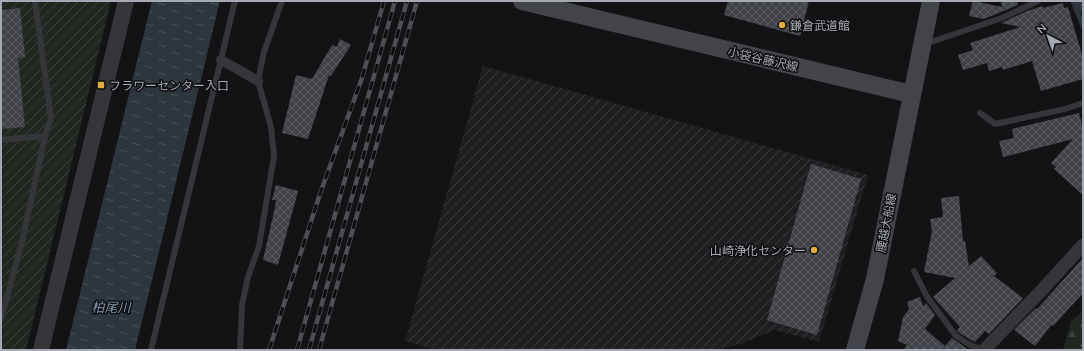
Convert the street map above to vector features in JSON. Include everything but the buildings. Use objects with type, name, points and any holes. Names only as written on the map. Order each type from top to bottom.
[{"type":"main road","name":"小袋谷藤沢線","points":[[522,1],[911,94]]},
{"type":"main road","points":[[911,94],[931,1]]},
{"type":"main road","name":"腰越大船線","points":[[855,350],[875,279],[911,94]]},
{"type":"street","points":[[41,350],[126,1]]},
{"type":"street","points":[[221,60],[258,81]]},
{"type":"street","points":[[984,350],[1083,245]]},
{"type":"lane","points":[[1,319],[22,242],[45,136],[51,118],[35,1]]},
{"type":"lane","points":[[151,350],[235,1]]},
{"type":"lane","points":[[240,350],[242,305],[248,277],[259,246],[274,156],[272,127],[258,81],[264,52],[282,1]]},
{"type":"lane","points":[[921,46],[1002,18],[1038,1]]},
{"type":"lane","points":[[1078,1],[1083,10]]},
{"type":"lane","points":[[980,113],[995,124],[1065,110],[1083,103]]},
{"type":"lane","points":[[1,140],[45,136]]},
{"type":"lane","points":[[914,271],[926,295],[956,336],[970,345],[984,350]]},
{"type":"shaded area","points":[[483,66],[868,175],[819,342],[774,330],[741,344],[714,350],[437,350],[405,341]]},
{"type":"green space","points":[[1,1],[111,1],[26,350],[1,350]]},
{"type":"green space","points":[[1083,311],[1083,350],[1063,350],[1071,321]]},
{"type":"water","name":"柏尾川","points":[[152,1],[220,1],[135,350],[66,350]]},
{"type":"waterway","points":[[1073,1],[1083,26]]},
{"type":"railway","points":[[269,350],[321,191],[362,78],[384,1]]},
{"type":"railway","points":[[297,350],[395,1]]},
{"type":"railway","points":[[309,350],[407,1]]},
{"type":"railway","points":[[319,350],[417,1]]},
{"type":"place","name":"鎌倉武道館","points":[[782,25]]},
{"type":"place","name":"フラワーセンター入口","points":[[101,85]]},
{"type":"place","name":"山崎浄化センター","points":[[814,250]]}]
